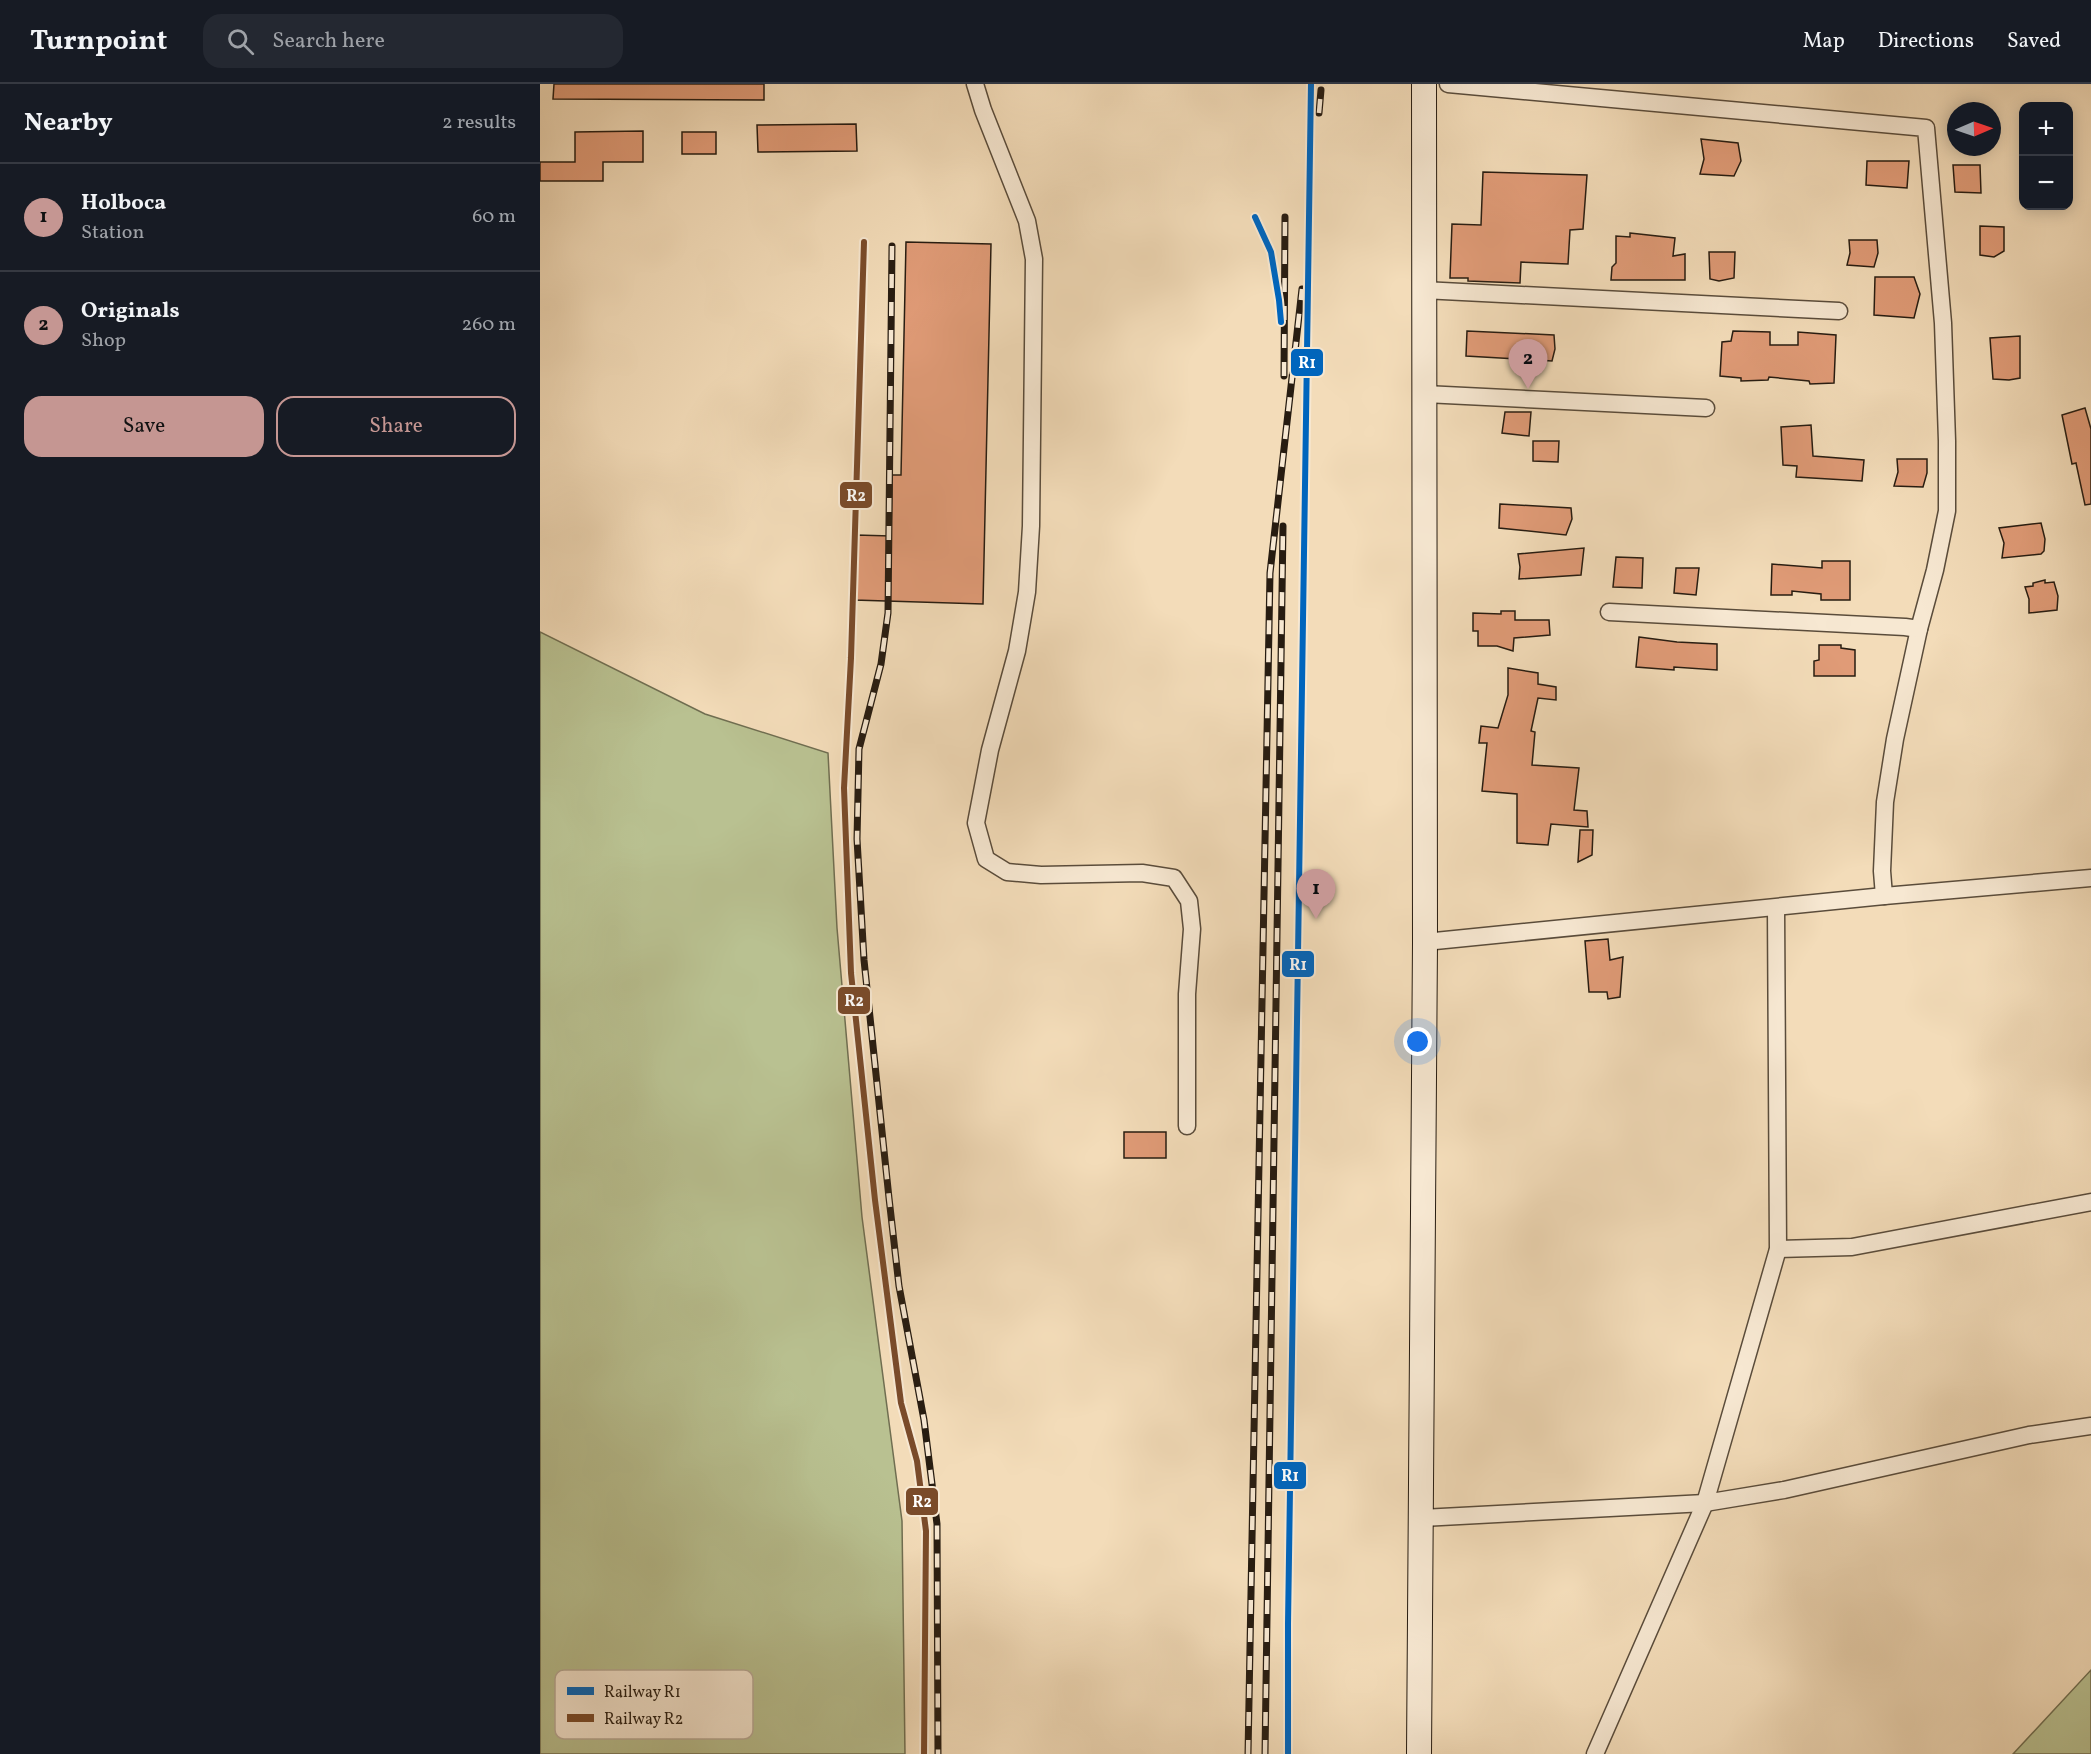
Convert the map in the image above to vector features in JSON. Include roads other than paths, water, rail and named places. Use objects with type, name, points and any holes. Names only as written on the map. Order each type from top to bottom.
[{"type":"main road","points":[[1419,1754],[1425,942],[1424,84]]},
{"type":"street","points":[[975,84],[997,147],[1028,220],[1034,259],[1031,526],[1027,592],[1017,651],[990,750],[976,823],[986,859],[1006,872],[1041,875],[1142,873],[1174,878],[1189,901],[1191,929],[1187,994],[1187,1126]]},
{"type":"street","points":[[1448,84],[1926,128],[1942,323],[1947,441],[1947,511],[1895,739],[1885,802],[1882,871],[1884,896]]},
{"type":"street","points":[[1423,290],[1839,311]]},
{"type":"street","points":[[1425,394],[1706,408]]},
{"type":"street","points":[[1609,612],[1919,629]]},
{"type":"street","points":[[1425,942],[1884,896],[2091,878]]},
{"type":"street","points":[[1595,1754],[1705,1503],[1778,1249],[1776,908]]},
{"type":"street","points":[[1778,1249],[1852,1247],[2091,1202]]},
{"type":"street","points":[[1422,1518],[1705,1503],[1784,1490],[2029,1435],[2091,1426]]},
{"type":"railway","points":[[1288,1754],[1311,84]]},
{"type":"railway","points":[[1319,113],[1321,90]]},
{"type":"railway","points":[[1255,217],[1271,252],[1279,297]]},
{"type":"railway","points":[[1284,376],[1285,217]]},
{"type":"railway","points":[[864,242],[851,658],[844,788],[851,973],[875,1200],[901,1403],[917,1461],[926,1531],[924,1754]]},
{"type":"railway","points":[[892,246],[888,613],[881,664],[859,749],[857,839],[864,960],[899,1286],[924,1420],[937,1524],[938,1754]]},
{"type":"railway","points":[[1248,1754],[1270,573],[1302,289]]},
{"type":"railway","points":[[1265,1754],[1283,526]]},
{"type":"rail line","name":"R1","points":[[1288,1754],[1311,84]]},
{"type":"rail line","name":"R1","points":[[1255,217],[1271,252],[1281,322]]},
{"type":"rail line","name":"R2","points":[[864,242],[851,658],[844,788],[851,973],[875,1200],[901,1403],[917,1461],[926,1531],[924,1754]]},
{"type":"place","name":"Originals","points":[[1528,389]]},
{"type":"place","name":"Holboca","points":[[1316,919]]}]
